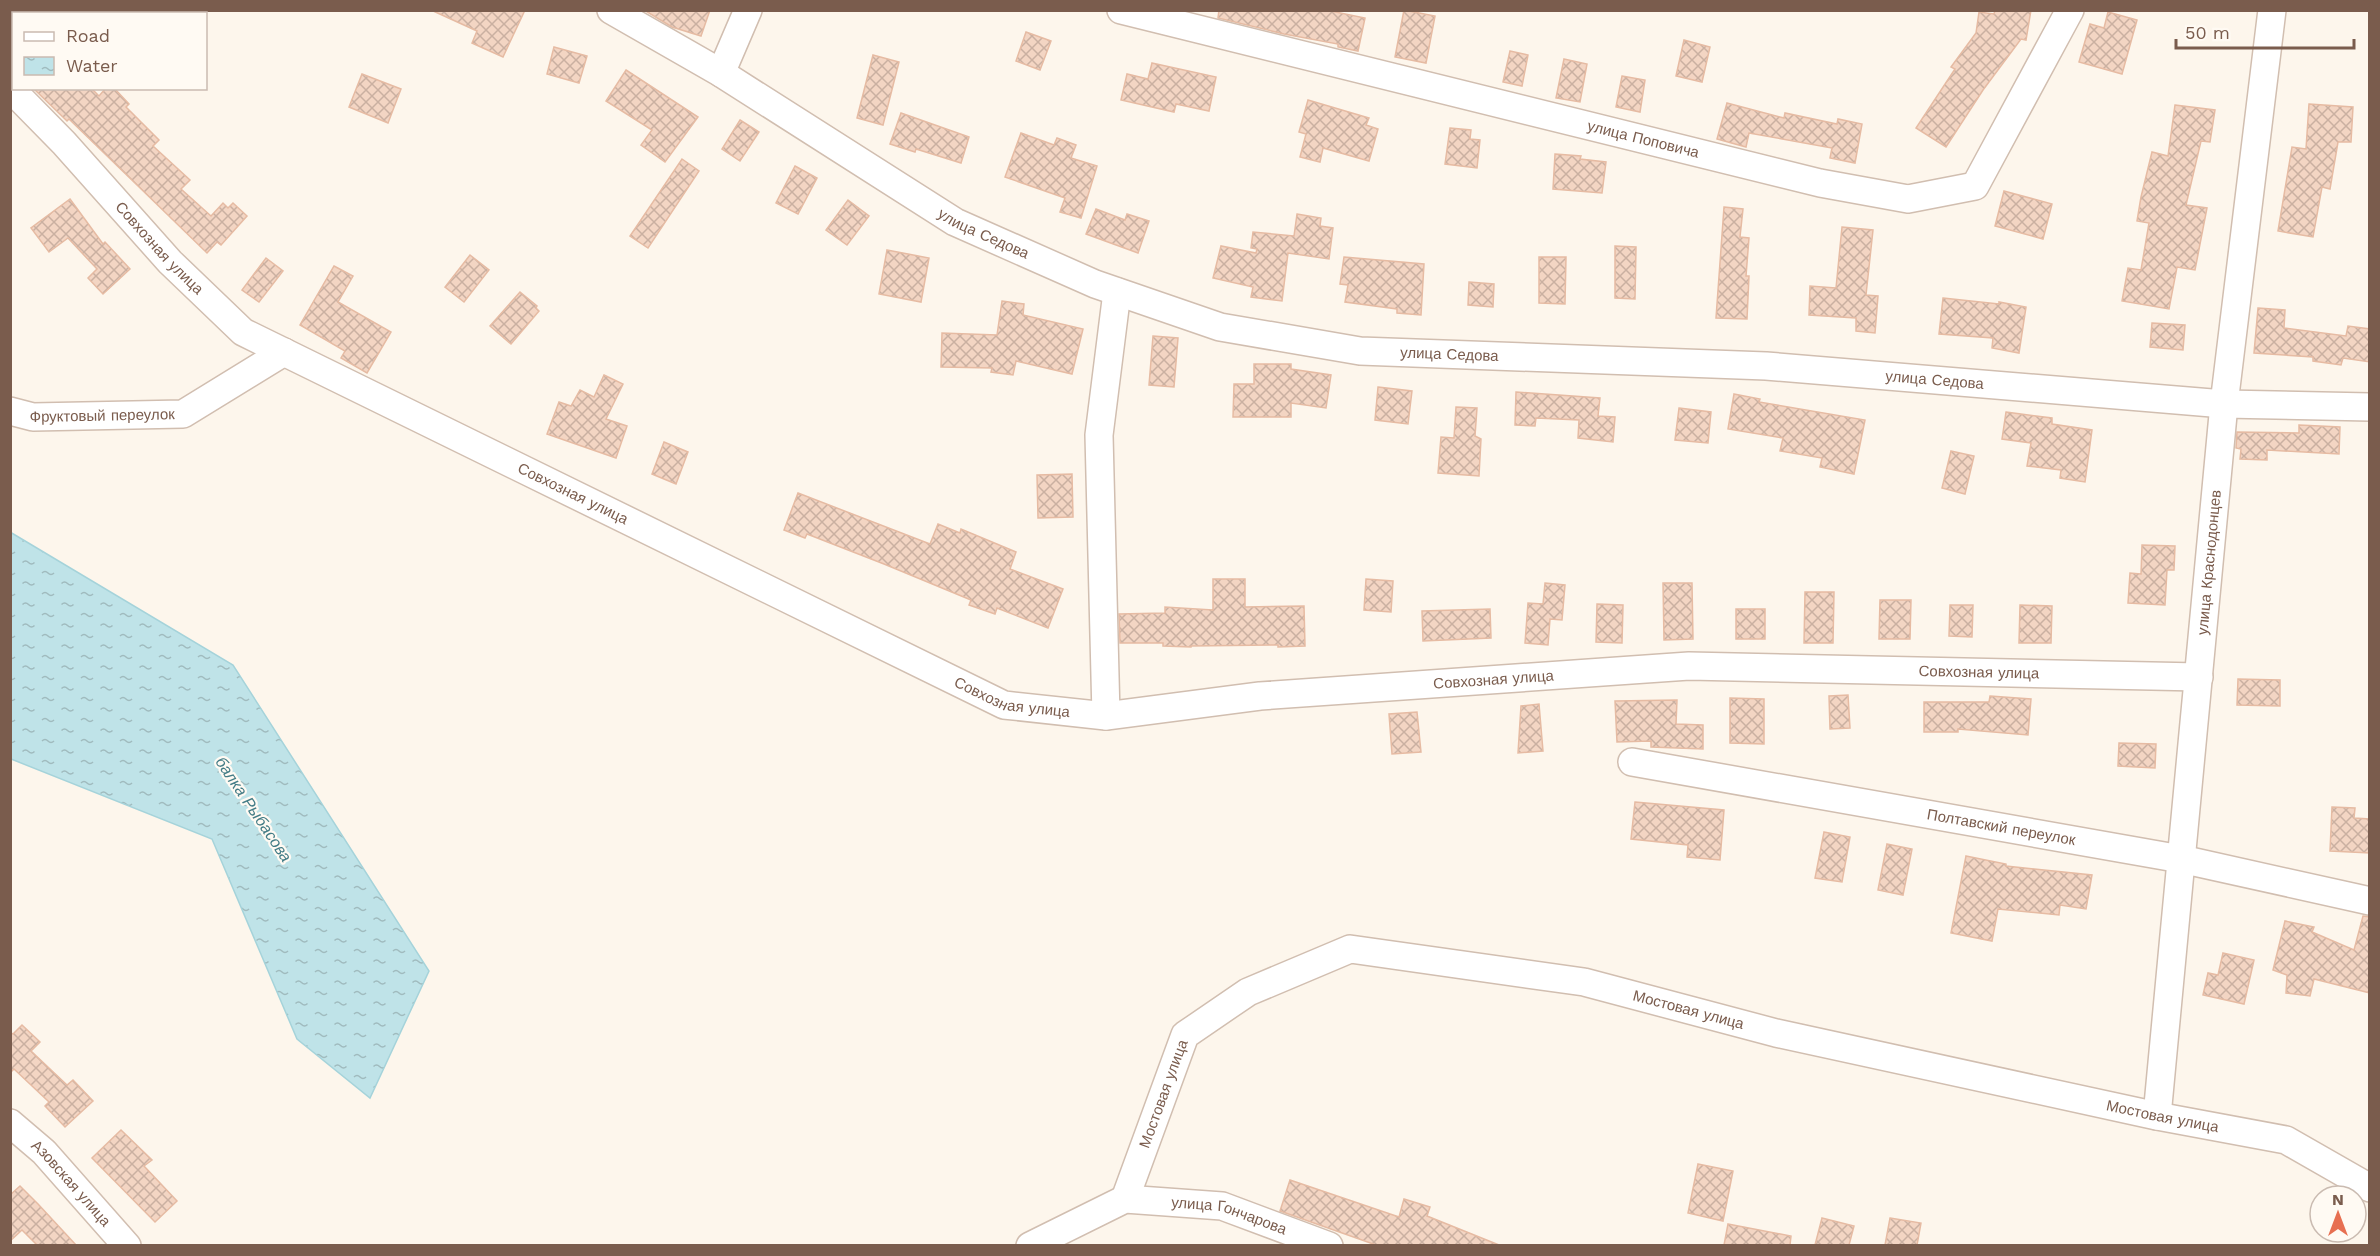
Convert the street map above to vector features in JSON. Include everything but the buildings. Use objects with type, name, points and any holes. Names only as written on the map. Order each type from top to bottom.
[{"type":"street","name":"улица Седова","points":[[610,10],[722,73],[956,222],[1095,284],[1220,327],[1360,351],[1766,366],[2224,404],[2370,407]]},
{"type":"street","points":[[722,73],[748,10]]},
{"type":"street","name":"улица Поповича","points":[[1121,10],[1820,183],[1908,198],[1975,186],[2070,10]]},
{"type":"street","name":"улица Краснодонцев","points":[[2157,1116],[2224,404],[2272,10]]},
{"type":"street","name":"Совхозная улица","points":[[10,88],[64,143],[170,262],[243,332],[1004,705],[1106,716],[1260,696],[1689,666],[2199,677]]},
{"type":"street","points":[[1106,716],[1099,435],[1117,292]]},
{"type":"street","name":"Фруктовый переулок","points":[[10,411],[33,417],[183,414],[284,352]]},
{"type":"street","name":"Полтавский переулок","points":[[1632,762],[2181,859],[2370,901]]},
{"type":"street","name":"Мостовая улица","points":[[1125,1199],[1185,1035],[1248,992],[1350,949],[1584,982],[1776,1033],[2157,1116],[2286,1140],[2370,1188]]},
{"type":"street","name":"Азовская улица","points":[[10,1123],[44,1152],[127,1245]]},
{"type":"street","points":[[1030,1245],[1125,1199]]},
{"type":"street","name":"улица Гончарова","points":[[1125,1199],[1222,1206],[1329,1245]]},
{"type":"water","name":"балка Рыбасова","points":[[10,532],[233,665],[429,971],[370,1098],[297,1039],[212,839],[11,759]]}]
